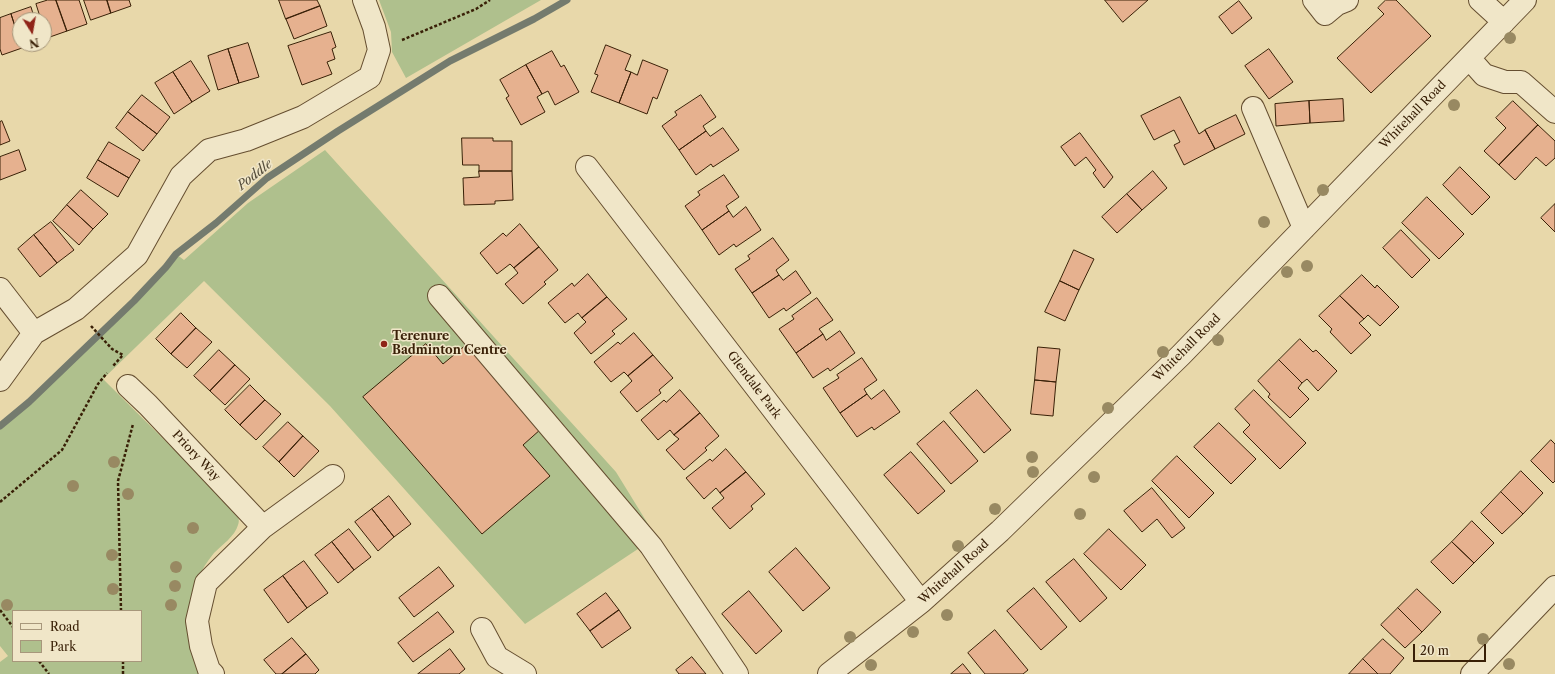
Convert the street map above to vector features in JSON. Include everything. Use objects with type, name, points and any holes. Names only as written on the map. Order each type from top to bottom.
[{"type":"street","points":[[0,380],[34,333],[76,308],[137,255],[181,176],[209,150],[246,140],[303,117],[370,78],[379,50],[374,27],[364,0]]},
{"type":"street","points":[[1314,0],[1325,14],[1337,4],[1347,0]]},
{"type":"street","points":[[1480,0],[1504,22]]},
{"type":"street","name":"Whitehall Road","points":[[829,674],[921,602],[1000,531],[1186,350],[1525,0]]},
{"type":"street","points":[[1469,58],[1484,75],[1505,82],[1521,82],[1555,112]]},
{"type":"street","points":[[1253,108],[1304,228]]},
{"type":"street","name":"Glendale Park","points":[[587,167],[921,602]]},
{"type":"street","points":[[0,289],[34,333]]},
{"type":"street","points":[[439,296],[652,546],[737,674]]},
{"type":"street","name":"Priory Way","points":[[128,386],[153,410],[263,527]]},
{"type":"street","points":[[213,674],[209,670],[201,646],[197,621],[206,583],[263,527],[333,476]]},
{"type":"street","points":[[1472,674],[1555,587]]},
{"type":"street","points":[[482,629],[497,657],[525,674]]},
{"type":"path","points":[[397,42],[476,9],[490,0]]},
{"type":"path","points":[[0,502],[62,450],[98,384],[123,355],[112,348],[96,332]]},
{"type":"path","points":[[121,610],[118,481],[135,418]]},
{"type":"path","points":[[0,610],[12,626]]},
{"type":"path","points":[[40,662],[49,674]]},
{"type":"path","points":[[123,662],[123,674]]},
{"type":"green space","points":[[379,0],[541,0],[406,78],[392,52],[391,32]]},
{"type":"green space","name":"Terenure Badminton Centre","points":[[325,150],[616,472],[656,537],[525,624],[330,406],[204,281],[103,379],[236,511],[238,516],[239,521],[236,529],[231,537],[214,553],[205,566],[197,580],[192,596],[189,612],[190,644],[200,674],[0,674],[0,662],[8,656],[0,646],[0,426],[125,310],[176,254],[184,260],[248,203]]},
{"type":"building","points":[[48,0],[56,0],[67,31],[52,36],[52,12],[38,12],[36,4]]},
{"type":"building","points":[[56,0],[79,0],[87,24],[67,31]]},
{"type":"building","points":[[84,0],[107,0],[111,13],[91,20]]},
{"type":"building","points":[[107,0],[129,0],[131,6],[111,13]]},
{"type":"building","points":[[279,0],[317,0],[320,6],[286,19]]},
{"type":"building","points":[[1105,0],[1148,0],[1123,22]]},
{"type":"building","points":[[1386,0],[1396,0],[1431,36],[1371,93],[1337,58],[1384,14],[1378,8]]},
{"type":"building","points":[[1239,1],[1252,18],[1232,34],[1219,17]]},
{"type":"building","points":[[320,6],[327,26],[294,39],[286,19]]},
{"type":"building","points":[[31,7],[33,12],[17,12]]},
{"type":"building","points":[[11,14],[12,17],[12,52],[2,55],[0,49],[0,18]]},
{"type":"building","points":[[331,32],[336,47],[332,49],[335,59],[327,62],[332,74],[302,85],[288,46]]},
{"type":"building","points":[[248,43],[259,77],[239,83],[228,49]]},
{"type":"building","points":[[606,45],[631,55],[625,70],[631,72],[619,103],[591,92],[598,75],[595,74]]},
{"type":"building","points":[[228,49],[239,83],[218,90],[208,56]]},
{"type":"building","points":[[1269,49],[1293,82],[1269,99],[1245,66]]},
{"type":"building","points":[[552,51],[561,67],[564,65],[579,92],[555,105],[548,91],[542,94],[526,65]]},
{"type":"building","points":[[643,60],[668,70],[657,99],[653,97],[647,114],[619,103],[631,72],[637,75]]},
{"type":"building","points":[[191,61],[210,91],[192,102],[173,72]]},
{"type":"building","points":[[526,65],[542,94],[537,97],[545,112],[521,125],[506,98],[509,96],[500,80]]},
{"type":"building","points":[[173,72],[192,102],[174,114],[155,83]]},
{"type":"building","points":[[142,95],[170,117],[157,134],[128,112]]},
{"type":"building","points":[[701,95],[716,117],[703,126],[706,131],[679,150],[662,126],[677,115],[675,112]]},
{"type":"building","points":[[1180,97],[1199,134],[1205,130],[1215,149],[1184,165],[1174,145],[1180,142],[1174,130],[1154,140],[1141,116]]},
{"type":"building","points":[[1343,99],[1344,121],[1310,123],[1309,101]]},
{"type":"building","points":[[1309,101],[1310,123],[1276,126],[1275,104]]},
{"type":"building","points":[[1513,101],[1538,125],[1499,165],[1484,151],[1506,128],[1496,118]]},
{"type":"building","points":[[128,112],[157,134],[143,151],[116,128]]},
{"type":"building","points":[[1236,115],[1245,134],[1215,149],[1205,130]]},
{"type":"building","points":[[2,121],[10,141],[0,145],[0,122]]},
{"type":"building","points":[[1538,125],[1555,141],[1555,158],[1546,166],[1536,157],[1515,180],[1499,165]]},
{"type":"building","points":[[723,128],[739,150],[713,167],[711,164],[696,175],[679,150],[706,131],[710,136]]},
{"type":"building","points":[[1080,133],[1113,177],[1104,188],[1093,173],[1096,170],[1086,157],[1075,166],[1061,147]]},
{"type":"building","points":[[462,138],[493,138],[493,141],[512,141],[512,171],[479,171],[479,165],[463,165]]},
{"type":"building","points":[[109,142],[140,160],[129,178],[98,160]]},
{"type":"building","points":[[19,150],[26,170],[0,180],[0,157]]},
{"type":"building","points":[[98,160],[129,178],[118,197],[87,178]]},
{"type":"building","points":[[1460,167],[1490,197],[1472,215],[1443,185]]},
{"type":"building","points":[[479,171],[512,171],[513,200],[495,201],[495,204],[464,205],[463,178],[479,177]]},
{"type":"building","points":[[1153,171],[1167,188],[1142,210],[1127,194]]},
{"type":"building","points":[[724,175],[739,197],[726,206],[729,211],[702,230],[685,206],[700,195],[698,192]]},
{"type":"building","points":[[81,190],[108,214],[93,229],[67,205]]},
{"type":"building","points":[[1127,194],[1142,210],[1117,233],[1102,217]]},
{"type":"building","points":[[1427,197],[1464,234],[1439,259],[1402,223]]},
{"type":"building","points":[[1555,204],[1555,232],[1541,218]]},
{"type":"building","points":[[67,205],[93,229],[79,245],[53,221]]},
{"type":"building","points":[[746,207],[761,230],[736,247],[734,244],[719,255],[702,230],[729,211],[733,217]]},
{"type":"building","points":[[51,222],[74,250],[57,263],[34,235]]},
{"type":"building","points":[[520,224],[539,247],[514,268],[510,264],[497,274],[480,253],[503,233],[506,236]]},
{"type":"building","points":[[1401,230],[1430,260],[1412,278],[1383,248]]},
{"type":"building","points":[[34,235],[57,263],[40,277],[18,249]]},
{"type":"building","points":[[773,238],[789,260],[776,270],[779,275],[752,293],[735,269],[750,259],[748,256]]},
{"type":"building","points":[[539,247],[558,270],[544,282],[546,284],[523,304],[505,284],[518,273],[514,268]]},
{"type":"building","points":[[1074,250],[1094,259],[1079,290],[1060,281]]},
{"type":"building","points":[[796,271],[811,293],[786,311],[784,308],[769,318],[752,293],[779,275],[783,280]]},
{"type":"building","points":[[588,274],[607,297],[582,318],[578,313],[565,323],[548,303],[572,283],[574,286]]},
{"type":"building","points":[[1362,275],[1375,288],[1377,285],[1399,307],[1380,326],[1368,315],[1364,319],[1340,296]]},
{"type":"building","points":[[1060,281],[1079,290],[1065,321],[1045,312]]},
{"type":"building","points":[[1340,296],[1364,319],[1359,323],[1371,335],[1351,354],[1330,332],[1332,329],[1319,316]]},
{"type":"building","points":[[607,297],[627,319],[612,331],[615,334],[591,354],[574,333],[586,322],[582,318]]},
{"type":"building","points":[[817,298],[833,320],[819,329],[823,334],[796,353],[779,329],[794,319],[792,316]]},
{"type":"building","points":[[181,313],[196,328],[171,354],[156,339]]},
{"type":"building","points":[[196,328],[212,342],[187,368],[171,354]]},
{"type":"building","points":[[840,331],[855,353],[830,371],[828,368],[813,378],[796,353],[823,334],[826,340]]},
{"type":"building","points":[[634,333],[653,355],[628,376],[624,372],[611,382],[594,362],[618,342],[620,344]]},
{"type":"building","points":[[1300,339],[1313,352],[1316,350],[1337,371],[1318,391],[1307,379],[1302,383],[1279,360]]},
{"type":"building","points":[[426,344],[443,364],[467,344],[541,429],[523,445],[550,476],[482,534],[363,397]]},
{"type":"building","points":[[1038,347],[1060,349],[1056,382],[1035,380]]},
{"type":"building","points":[[219,350],[235,365],[210,391],[194,376]]},
{"type":"building","points":[[653,355],[673,378],[659,390],[661,393],[637,412],[620,392],[632,381],[628,376]]},
{"type":"building","points":[[862,358],[877,380],[864,389],[867,394],[840,413],[823,388],[839,378],[837,375]]},
{"type":"building","points":[[1279,360],[1302,383],[1298,388],[1309,399],[1290,418],[1268,397],[1270,394],[1258,381]]},
{"type":"building","points":[[235,365],[250,379],[225,405],[210,391]]},
{"type":"building","points":[[1035,380],[1056,382],[1053,416],[1031,414]]},
{"type":"building","points":[[250,385],[265,400],[240,425],[225,410]]},
{"type":"building","points":[[680,390],[700,413],[674,435],[670,430],[658,440],[641,420],[664,400],[666,402]]},
{"type":"building","points":[[884,390],[900,412],[874,430],[872,427],[857,437],[840,413],[867,394],[871,399]]},
{"type":"building","points":[[977,390],[1011,430],[984,453],[950,413]]},
{"type":"building","points":[[1254,390],[1306,443],[1280,469],[1243,432],[1250,425],[1235,409]]},
{"type":"building","points":[[265,400],[281,414],[256,440],[240,425]]},
{"type":"building","points":[[700,413],[719,436],[705,448],[707,450],[684,470],[666,450],[679,439],[674,435]]},
{"type":"building","points":[[944,421],[978,461],[951,484],[917,444]]},
{"type":"building","points":[[288,422],[303,436],[279,462],[263,447]]},
{"type":"building","points":[[1219,423],[1256,459],[1231,484],[1194,447]]},
{"type":"building","points":[[303,436],[319,451],[294,477],[279,462]]},
{"type":"building","points":[[1551,440],[1555,444],[1555,481],[1553,483],[1531,461]]},
{"type":"building","points":[[726,449],[746,472],[720,493],[716,488],[704,499],[686,478],[710,459],[712,461]]},
{"type":"building","points":[[911,452],[945,491],[918,514],[884,475]]},
{"type":"building","points":[[1177,456],[1214,493],[1189,518],[1152,481]]},
{"type":"building","points":[[1521,471],[1543,493],[1523,514],[1501,492]]},
{"type":"building","points":[[746,472],[765,494],[751,506],[753,509],[730,529],[712,508],[724,498],[720,493]]},
{"type":"building","points":[[1152,488],[1185,528],[1172,538],[1157,519],[1142,532],[1124,511]]},
{"type":"building","points":[[1501,492],[1523,514],[1502,534],[1481,513]]},
{"type":"building","points":[[389,496],[411,524],[394,537],[372,509]]},
{"type":"building","points":[[372,509],[394,537],[378,551],[355,522]]},
{"type":"building","points":[[1472,521],[1494,543],[1474,563],[1452,542]]},
{"type":"building","points":[[349,529],[371,557],[354,570],[332,542]]},
{"type":"building","points":[[1109,529],[1146,565],[1121,590],[1084,554]]},
{"type":"building","points":[[332,542],[354,570],[338,583],[315,555]]},
{"type":"building","points":[[1452,542],[1474,563],[1453,584],[1431,562]]},
{"type":"building","points":[[796,548],[830,588],[803,611],[769,572]]},
{"type":"building","points":[[1074,559],[1107,598],[1080,622],[1046,582]]},
{"type":"building","points":[[304,561],[328,593],[307,608],[283,576]]},
{"type":"building","points":[[439,567],[454,586],[414,617],[399,598]]},
{"type":"building","points":[[283,576],[307,608],[288,623],[264,590]]},
{"type":"building","points":[[1034,588],[1067,627],[1041,650],[1007,611]]},
{"type":"building","points":[[1417,589],[1441,612],[1422,632],[1398,608]]},
{"type":"building","points":[[749,591],[782,631],[756,654],[722,614]]},
{"type":"building","points":[[606,593],[619,610],[590,631],[577,614]]},
{"type":"building","points":[[1398,608],[1422,632],[1405,648],[1381,625]]},
{"type":"building","points":[[619,610],[631,628],[602,648],[590,631]]},
{"type":"building","points":[[438,612],[454,632],[413,662],[398,643]]},
{"type":"building","points":[[995,630],[1028,670],[1023,674],[985,674],[968,653]]},
{"type":"building","points":[[292,638],[306,654],[282,674],[276,674],[264,660]]},
{"type":"building","points":[[1383,639],[1404,658],[1390,674],[1378,674],[1363,659]]},
{"type":"building","points":[[450,649],[465,669],[459,674],[418,674]]},
{"type":"building","points":[[306,654],[319,670],[315,674],[282,674]]},
{"type":"building","points":[[692,657],[706,674],[679,674],[676,670]]},
{"type":"building","points":[[1363,659],[1378,674],[1349,674]]},
{"type":"building","points":[[963,664],[971,674],[951,674]]},
{"type":"waterway","name":"Poddle","points":[[0,426],[29,402],[134,301],[166,267],[176,254],[216,223],[267,178],[338,131],[450,61],[534,19],[567,0]]},
{"type":"place","name":"Terenure Badminton Centre","points":[[384,344]]}]
